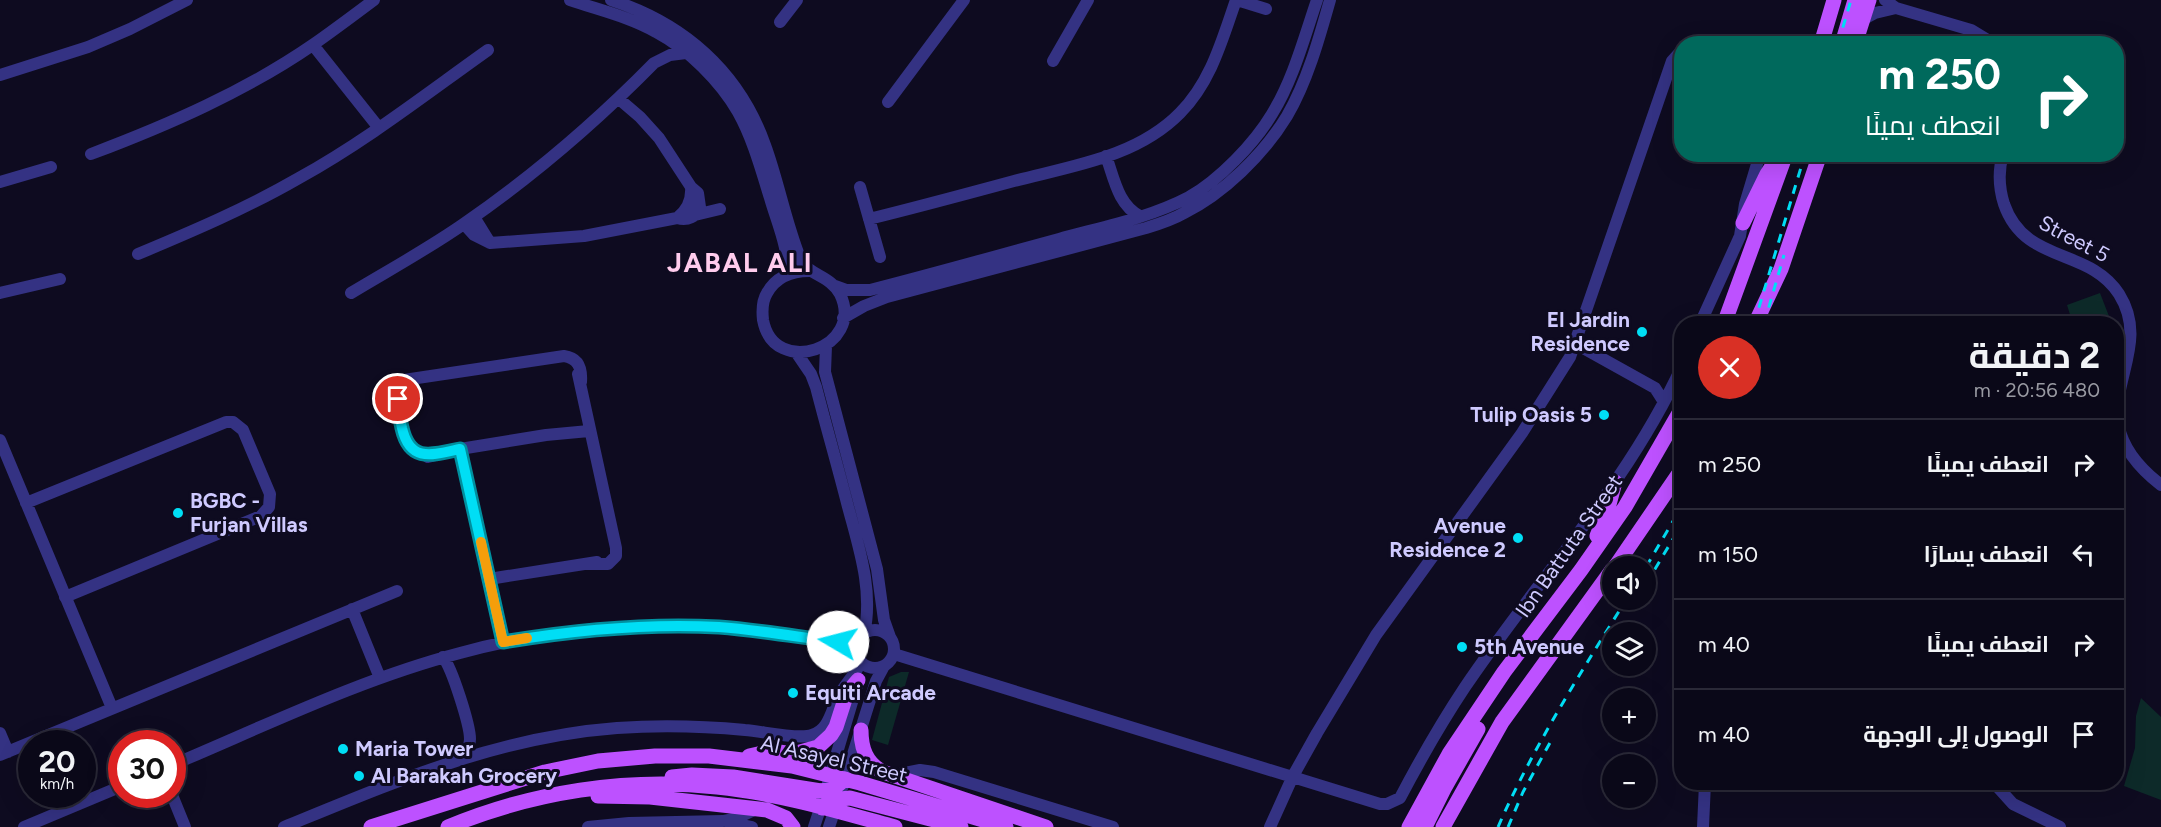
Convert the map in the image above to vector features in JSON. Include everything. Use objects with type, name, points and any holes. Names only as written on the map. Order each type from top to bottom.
[{"type":"main road","points":[[1823,36],[1834,0]]},
{"type":"main road","points":[[1844,36],[1855,0]]},
{"type":"main road","points":[[1858,36],[1869,0]]},
{"type":"main road","points":[[1743,223],[1775,162]]},
{"type":"main road","points":[[1727,316],[1783,162]]},
{"type":"main road","points":[[1759,316],[1781,269],[1817,162]]},
{"type":"main road","name":"Ibn Battuta Street","points":[[1409,827],[1449,754],[1625,507],[1674,422]]},
{"type":"main road","points":[[1622,556],[1674,481]]},
{"type":"main road","points":[[1581,570],[1607,512],[1615,482]]},
{"type":"main road","points":[[1443,827],[1502,722],[1602,584]]},
{"type":"main road","points":[[1400,827],[1444,751],[1498,669],[1535,631]]},
{"type":"main road","points":[[1425,827],[1455,768],[1535,631]]},
{"type":"main road","points":[[738,759],[766,752],[803,752],[818,747],[836,727],[847,693],[859,669]]},
{"type":"main road","points":[[861,730],[861,740],[870,764],[890,775],[1046,827]]},
{"type":"main road","name":"Al Asayel Street","points":[[371,827],[545,772],[598,761],[655,756],[709,756],[772,763],[830,797],[895,827]]},
{"type":"main road","points":[[448,827],[512,804],[547,796],[592,789],[643,785],[670,777],[702,775],[755,779],[816,791],[830,797],[855,799],[962,827]]},
{"type":"main road","points":[[547,796],[650,797],[758,808],[778,813],[786,818],[793,827]]},
{"type":"main road","name":"Al Asayel Street","points":[[830,797],[1006,827]]},
{"type":"main road","points":[[403,827],[439,806]]},
{"type":"street","points":[[0,75],[88,47],[187,0]]},
{"type":"street","points":[[91,154],[144,134],[216,101],[313,45],[374,0]]},
{"type":"street","points":[[570,0],[657,32],[702,68],[731,102],[751,141],[785,251],[786,274]]},
{"type":"street","points":[[610,0],[657,19],[692,40],[735,87],[747,104],[765,143],[796,249],[802,263],[809,271]]},
{"type":"street","points":[[780,22],[797,0]]},
{"type":"street","points":[[888,102],[964,0]]},
{"type":"street","points":[[1053,62],[1088,0]]},
{"type":"street","points":[[869,219],[1106,156],[1146,140],[1173,120],[1195,96],[1216,58],[1236,0],[1266,9]]},
{"type":"street","points":[[834,286],[843,306],[843,318],[834,338],[826,346],[812,352],[796,352],[786,349],[770,336],[765,327],[762,311],[765,296],[773,283],[786,274],[809,271],[818,274],[834,286],[846,290],[870,290],[1111,225],[1172,205],[1205,187],[1228,166],[1272,115],[1287,85],[1317,0]]},
{"type":"street","points":[[843,318],[887,297],[1146,228],[1183,214],[1197,206],[1215,194],[1237,174],[1264,147],[1287,116],[1316,46],[1330,0]]},
{"type":"street","points":[[1885,0],[1971,30],[1981,36]]},
{"type":"street","points":[[1862,20],[1875,13],[1905,7]]},
{"type":"street","points":[[654,63],[659,46],[657,32]]},
{"type":"street","points":[[313,45],[379,128]]},
{"type":"street","points":[[138,254],[260,200],[339,155],[488,50]]},
{"type":"street","points":[[351,293],[432,246],[522,182],[572,141],[654,63],[670,55],[686,53]]},
{"type":"street","points":[[1270,827],[1293,776],[1376,635],[1522,433],[1570,357],[1674,58]]},
{"type":"street","points":[[618,99],[640,117],[659,138],[700,198],[700,207],[695,215]]},
{"type":"street","points":[[1106,156],[1121,199],[1140,216]]},
{"type":"street","points":[[1704,316],[1740,236],[1744,204],[1757,162]]},
{"type":"street","name":"Street 5","points":[[2002,162],[1999,181],[2003,200],[2010,217],[2021,232],[2043,248],[2080,262],[2102,274],[2121,297],[2128,316],[2130,336],[2124,369]]},
{"type":"street","points":[[0,182],[51,167]]},
{"type":"street","points":[[677,218],[687,208],[691,187]]},
{"type":"street","points":[[860,187],[880,257]]},
{"type":"street","points":[[1111,225],[1119,213],[1121,199]]},
{"type":"street","points":[[469,220],[474,235],[490,243],[584,236],[677,218],[684,219],[720,209]]},
{"type":"street","points":[[0,293],[60,279]]},
{"type":"street","points":[[1576,344],[1655,388],[1664,402]]},
{"type":"street","points":[[826,346],[825,372],[877,569],[884,620],[893,642],[894,654],[876,681],[861,730],[830,797]]},
{"type":"street","points":[[796,352],[811,374],[816,387],[860,554],[868,612],[864,633],[856,645],[859,669],[830,797],[829,827]]},
{"type":"street","points":[[1570,357],[1593,355]]},
{"type":"street","points":[[489,579],[589,564],[601,560],[609,553],[611,531],[581,382],[573,366],[562,360],[554,359],[421,379],[409,384],[402,391],[397,407],[404,435],[409,447],[423,455],[435,455],[546,435],[590,431]]},
{"type":"street","points":[[1655,388],[1674,383]]},
{"type":"street","points":[[894,654],[1380,804],[1387,804],[1400,798],[1465,686],[1615,482],[1674,383]]},
{"type":"street","points":[[26,503],[226,422],[233,422],[243,430],[270,494],[269,507],[261,516],[65,597]]},
{"type":"street","points":[[0,440],[112,708]]},
{"type":"street","name":"Street 5","points":[[2124,440],[2130,456],[2137,465],[2161,485]]},
{"type":"street","points":[[460,449],[503,642]]},
{"type":"street","points":[[0,733],[4,753],[397,591]]},
{"type":"street","points":[[352,609],[380,678]]},
{"type":"street","points":[[186,759],[380,678],[461,652],[548,634],[604,628],[660,626],[746,630],[856,645]]},
{"type":"street","points":[[864,633],[881,631],[890,637]]},
{"type":"street","points":[[461,652],[457,662],[458,672],[475,732],[488,750]]},
{"type":"street","points":[[443,657],[452,673],[470,734],[469,746],[464,757]]},
{"type":"street","points":[[859,669],[883,668]]},
{"type":"street","points":[[284,827],[392,783],[464,757],[573,733],[648,726],[713,727],[807,737],[824,727],[839,696],[859,669]]},
{"type":"street","points":[[890,775],[902,775],[920,770],[934,772],[1113,827]]},
{"type":"street","points":[[1703,827],[1705,790]]},
{"type":"street","points":[[2000,790],[2013,804],[2060,827]]},
{"type":"street","points":[[24,827],[108,792]]},
{"type":"street","points":[[170,808],[178,827]]},
{"type":"street","points":[[177,808],[185,827]]},
{"type":"street","points":[[588,827],[647,822],[723,821],[737,818],[758,808]]},
{"type":"street","points":[[723,821],[752,827]]},
{"type":"green space","points":[[2100,293],[2109,316],[2070,316],[2067,305]]},
{"type":"green space","points":[[901,672],[909,672],[888,745],[872,740],[889,677]]},
{"type":"green space","points":[[2141,698],[2161,717],[2161,800],[2124,786],[2135,748],[2136,716]]},
{"type":"railway","points":[[1840,36],[1851,0]]},
{"type":"railway","points":[[1756,316],[1803,162]]},
{"type":"railway","points":[[1766,316],[1784,255]]},
{"type":"railway","points":[[1652,556],[1674,520]]},
{"type":"railway","points":[[1656,567],[1674,537]]},
{"type":"railway","points":[[1498,827],[1526,768],[1620,610]]},
{"type":"railway","points":[[1508,827],[1523,792],[1552,739]]},
{"type":"slow traffic","points":[[481,542],[503,642],[527,638]]},
{"type":"place","name":"El Jardin Residence","points":[[1642,332]]},
{"type":"place","name":"Tulip Oasis 5","points":[[1604,415]]},
{"type":"place","name":"BGBC - Furjan Villas","points":[[178,513]]},
{"type":"place","name":"Avenue Residence 2","points":[[1518,538]]},
{"type":"place","name":"5th Avenue","points":[[1462,647]]},
{"type":"place","name":"Equiti Arcade","points":[[793,693]]},
{"type":"place","name":"Maria Tower","points":[[343,749]]},
{"type":"place","name":"Al Barakah Grocery","points":[[359,776]]},
{"type":"district","name":"JABAL ALI","points":[[740,263]]},
{"type":"route","points":[[398,399],[397,407],[404,435],[412,450],[419,454],[435,455],[460,449],[503,642],[604,628],[660,626],[716,627],[838,642]]}]
